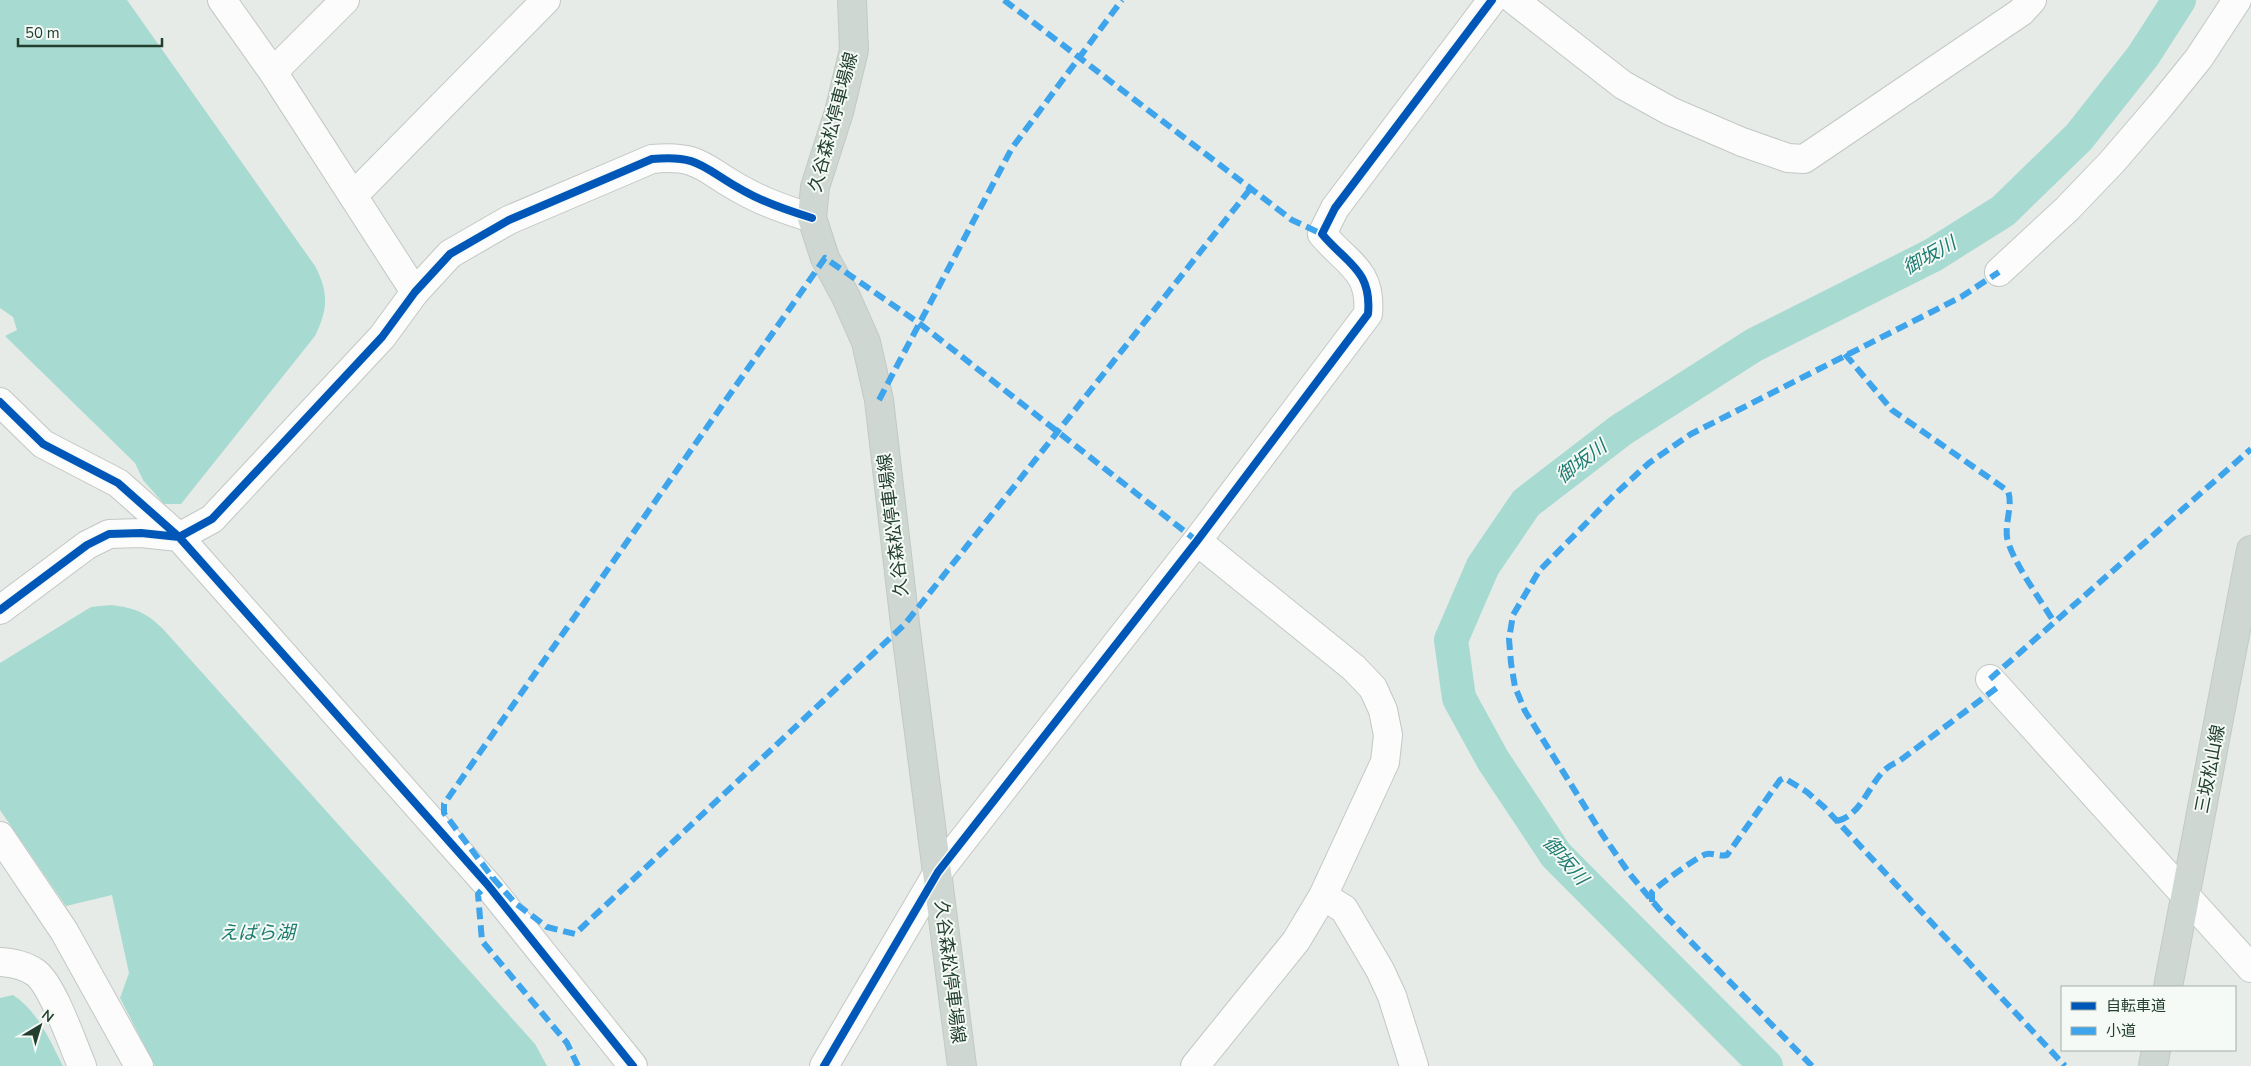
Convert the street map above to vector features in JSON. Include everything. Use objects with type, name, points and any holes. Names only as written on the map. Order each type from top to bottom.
[{"type":"main road","name":"久谷森松停車場線","points":[[852,0],[854,50],[839,112],[814,187],[812,218],[825,258],[846,297],[866,342],[879,400],[905,624],[962,1066]]},
{"type":"main road","name":"三坂松山線","points":[[2168,986],[2251,550]]},
{"type":"main road","points":[[2153,1066],[2156,1051]]},
{"type":"street","points":[[222,0],[273,72],[415,292]]},
{"type":"street","points":[[273,72],[345,0]]},
{"type":"street","points":[[353,196],[546,0]]},
{"type":"street","points":[[824,1066],[938,872],[1197,541],[1368,314],[1370,296],[1364,277],[1336,252],[1322,234],[1335,208],[1492,0]]},
{"type":"street","points":[[1514,0],[1623,85],[1670,111],[1742,142],[1788,158],[1804,159],[2013,17],[2032,0]]},
{"type":"street","points":[[2000,272],[2037,239],[2131,141],[2199,58],[2237,0]]},
{"type":"street","points":[[0,610],[87,545],[109,534],[141,533],[179,537],[212,519],[382,337],[415,292],[450,254],[509,220],[652,159],[673,157],[689,159],[706,167],[746,193],[791,212],[812,218]]},
{"type":"street","points":[[0,402],[43,444],[118,483],[179,537],[488,884],[633,1066]]},
{"type":"street","points":[[1194,1066],[1296,941],[1323,896],[1385,762],[1388,735],[1382,710],[1373,688],[1354,668],[1197,541]]},
{"type":"street","points":[[1990,679],[2251,968]]},
{"type":"street","points":[[0,836],[64,931],[139,1066]]},
{"type":"street","points":[[1323,896],[1344,909],[1380,970],[1392,996],[1414,1066]]},
{"type":"street","points":[[0,962],[22,965],[38,974],[48,989],[82,1066]]},
{"type":"water","points":[[0,0],[127,0],[315,266],[320,276],[325,293],[325,301],[322,317],[315,336],[181,504],[164,504],[143,480],[135,463],[5,336],[17,330],[13,317],[0,308]]},
{"type":"water","name":"えばら湖","points":[[111,605],[140,612],[151,618],[163,629],[535,1044],[547,1066],[155,1066],[120,998],[129,973],[112,895],[66,906],[0,810],[0,663],[91,607]]},
{"type":"water","points":[[13,995],[30,1009],[48,1037],[63,1066],[0,1066],[0,998]]},
{"type":"waterway","name":"御坂川","points":[[1766,1066],[1556,855],[1493,760],[1459,698],[1451,640],[1483,566],[1526,503],[1621,430],[1754,345],[1933,255],[2003,211],[2079,137],[2143,56],[2179,0]]},
{"type":"marked path","points":[[1004,0],[1292,220],[1322,234]]},
{"type":"marked path","points":[[879,400],[1012,148],[1122,0]]},
{"type":"marked path","points":[[493,878],[515,903],[547,927],[575,934],[905,624],[1251,188]]},
{"type":"marked path","points":[[578,1066],[567,1043],[482,941],[478,894],[493,878],[444,813],[444,804],[825,258],[919,323],[1197,541]]},
{"type":"marked path","points":[[1812,1066],[1659,909],[1629,873],[1602,834],[1525,711],[1515,687],[1509,639],[1513,615],[1539,571],[1612,497],[1649,463],[1691,434],[1961,297],[1999,272]]},
{"type":"marked path","points":[[1845,354],[1892,410],[2008,491],[2010,502],[2007,537],[2009,546],[2027,580],[2054,622]]},
{"type":"marked path","points":[[1990,679],[2251,449]]},
{"type":"marked path","points":[[1837,821],[1847,817],[1855,810],[1881,774],[1889,767],[1998,687]]},
{"type":"marked path","points":[[1652,902],[1652,892],[1670,877],[1703,855],[1727,855],[1780,780],[1784,778],[1807,792],[1824,807],[2065,1066]]},
{"type":"cycle path","points":[[824,1066],[938,872],[1197,541],[1368,314],[1368,299],[1362,277],[1322,234],[1335,208],[1492,0]]},
{"type":"cycle path","points":[[0,610],[87,545],[109,534],[141,533],[179,537],[212,519],[382,337],[415,292],[450,254],[509,220],[652,159],[668,158],[692,161],[760,199],[812,218]]},
{"type":"cycle path","points":[[0,402],[43,444],[118,483],[179,537],[487,884],[633,1066]]}]
